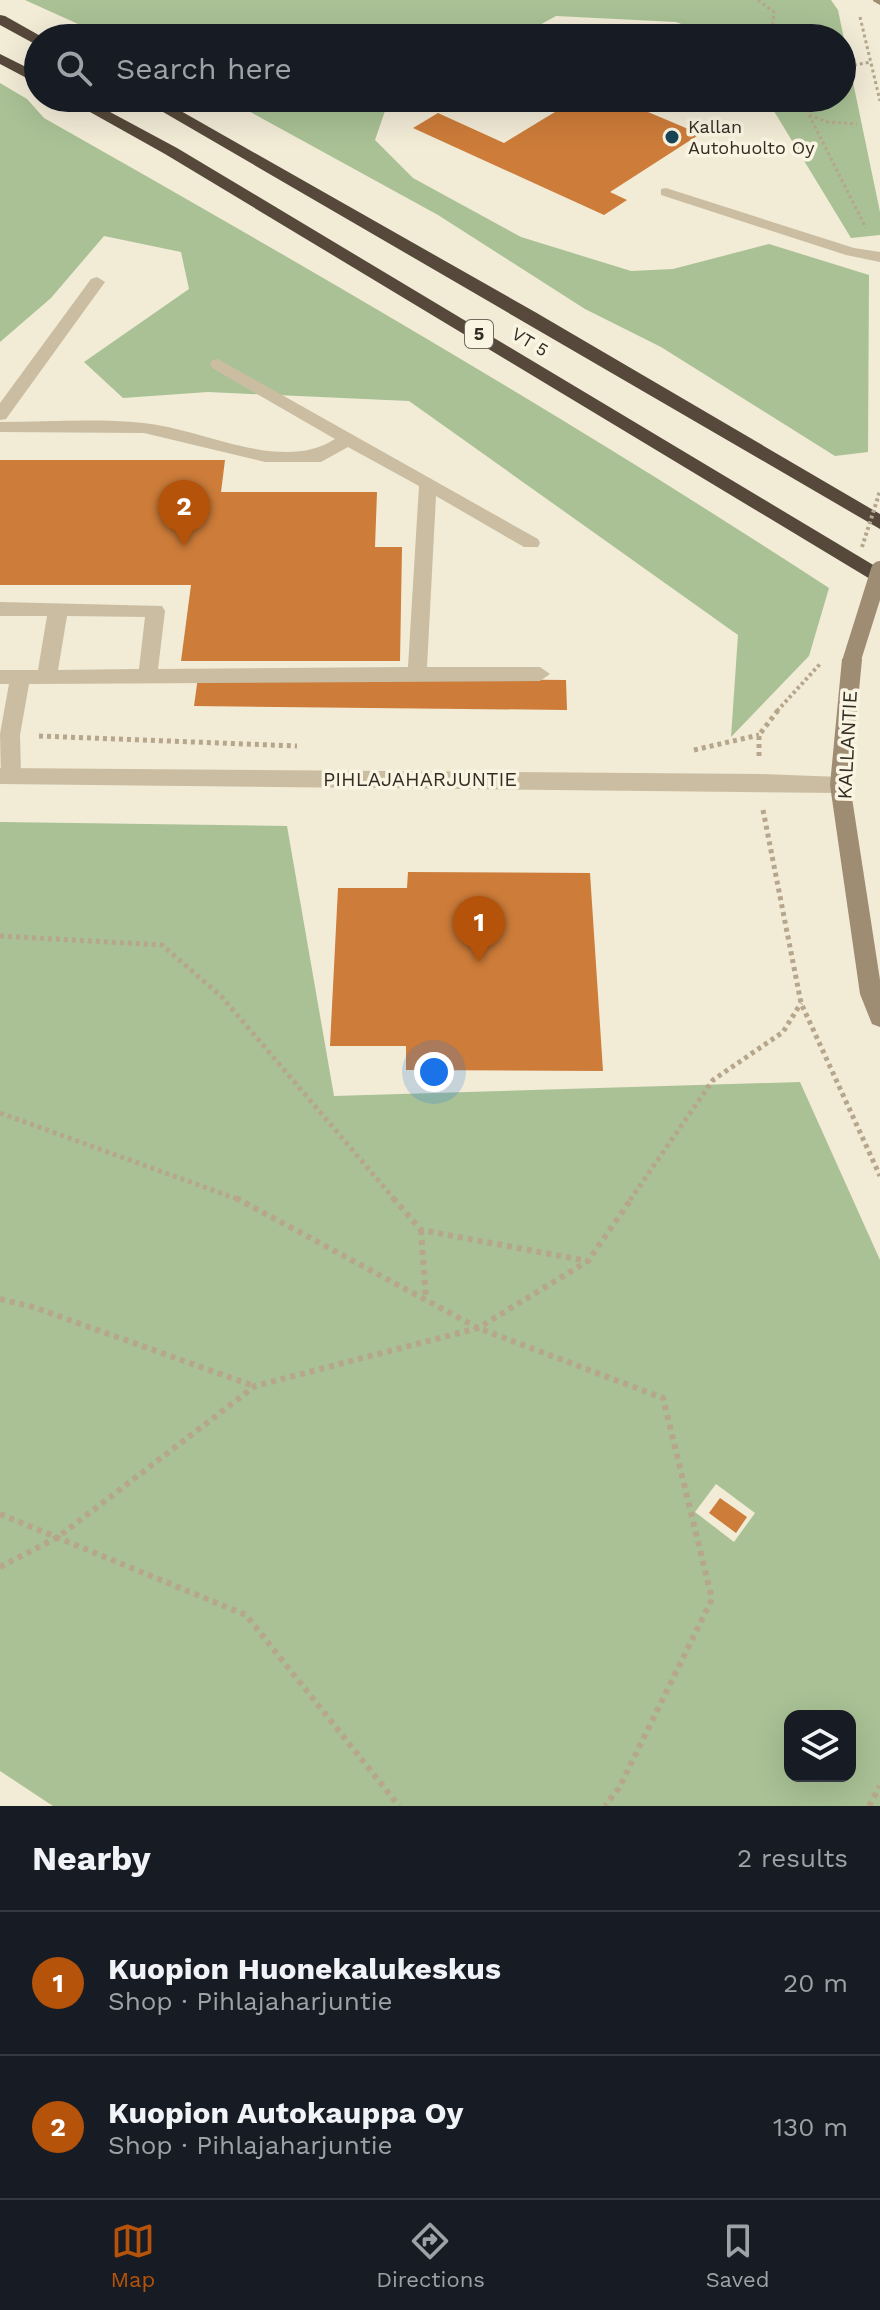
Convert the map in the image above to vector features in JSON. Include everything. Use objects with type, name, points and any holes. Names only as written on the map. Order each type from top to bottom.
[{"type":"highway","points":[[0,19],[24,32]]},
{"type":"highway","points":[[0,58],[24,71]]},
{"type":"highway","name":"VT 5","points":[[98,112],[237,191],[880,578]]},
{"type":"highway","name":"VT 5","points":[[172,112],[529,316],[880,523]]},
{"type":"main road","name":"KALLANTIE","points":[[880,570],[852,659],[840,785],[856,908],[871,994],[880,1017]]},
{"type":"street","points":[[666,192],[851,252],[880,257]]},
{"type":"street","points":[[0,415],[97,282]]},
{"type":"street","points":[[218,364],[531,543]]},
{"type":"street","points":[[0,427],[144,428],[265,456],[321,456],[347,439]]},
{"type":"street","points":[[417,674],[428,484]]},
{"type":"street","points":[[0,609],[155,611],[148,674]]},
{"type":"street","points":[[47,676],[58,610]]},
{"type":"street","points":[[6,776],[10,677],[540,674]]},
{"type":"street","name":"PIHLAJAHARJUNTIE","points":[[6,776],[743,781],[840,785]]},
{"type":"path","points":[[758,0],[774,11],[777,17],[775,24]]},
{"type":"path","points":[[859,12],[880,101]]},
{"type":"path","points":[[856,65],[871,62]]},
{"type":"path","points":[[808,112],[867,230]]},
{"type":"path","points":[[809,115],[828,122],[857,124]]},
{"type":"path","points":[[759,735],[826,657]]},
{"type":"path","points":[[763,815],[801,1003],[880,1176]]},
{"type":"path","points":[[0,936],[162,945],[222,997],[421,1230],[426,1300]]},
{"type":"path","points":[[0,1567],[58,1537],[255,1386],[478,1328],[588,1261],[713,1080],[783,1032],[801,1003]]},
{"type":"path","points":[[0,1113],[231,1195],[478,1328],[663,1398],[712,1599],[619,1788],[605,1806]]},
{"type":"path","points":[[421,1230],[588,1261]]},
{"type":"path","points":[[0,1299],[33,1307],[255,1386]]},
{"type":"path","points":[[0,1514],[246,1615],[399,1806]]},
{"type":"path","points":[[869,1806],[880,1786]]},
{"type":"green space","points":[[25,0],[831,0],[838,10],[841,24],[681,24],[556,16],[541,24],[78,24]]},
{"type":"green space","points":[[0,83],[24,97],[24,112],[39,112],[44,118],[440,347],[636,465],[829,588],[809,656],[731,737],[738,635],[409,401],[208,392],[123,398],[84,362],[189,289],[181,252],[104,236],[51,298],[0,342]]},
{"type":"green space","points":[[856,97],[880,212],[880,235],[851,238],[774,112],[856,112]]},
{"type":"green space","points":[[250,112],[385,112],[375,140],[413,178],[521,237],[631,271],[673,269],[769,244],[869,275],[868,452],[835,456],[661,347],[585,309],[438,215]]},
{"type":"green space","points":[[0,822],[287,826],[334,1096],[800,1082],[880,1260],[880,1806],[53,1806],[0,1771]],"holes":[[[716,1484],[755,1513],[734,1542],[695,1512]]]},
{"type":"building","points":[[555,112],[648,112],[700,134],[610,192],[627,200],[604,215],[413,128],[438,113],[504,143]]},
{"type":"building","points":[[0,460],[225,460],[221,492],[377,492],[375,547],[402,547],[400,661],[181,661],[191,585],[0,585]]},
{"type":"building","points":[[198,677],[566,680],[567,710],[194,706]]},
{"type":"building","points":[[408,872],[590,873],[603,1071],[406,1070],[406,1046],[330,1046],[338,888],[407,888]]},
{"type":"building","points":[[720,1498],[747,1517],[736,1533],[709,1513]]},
{"type":"place","name":"Kallan Autohuolto Oy","points":[[672,137]]},
{"type":"place","name":"Kuopion Autokauppa Oy","points":[[184,546]]},
{"type":"place","name":"Kuopion Huonekalukeskus","points":[[479,962]]}]
